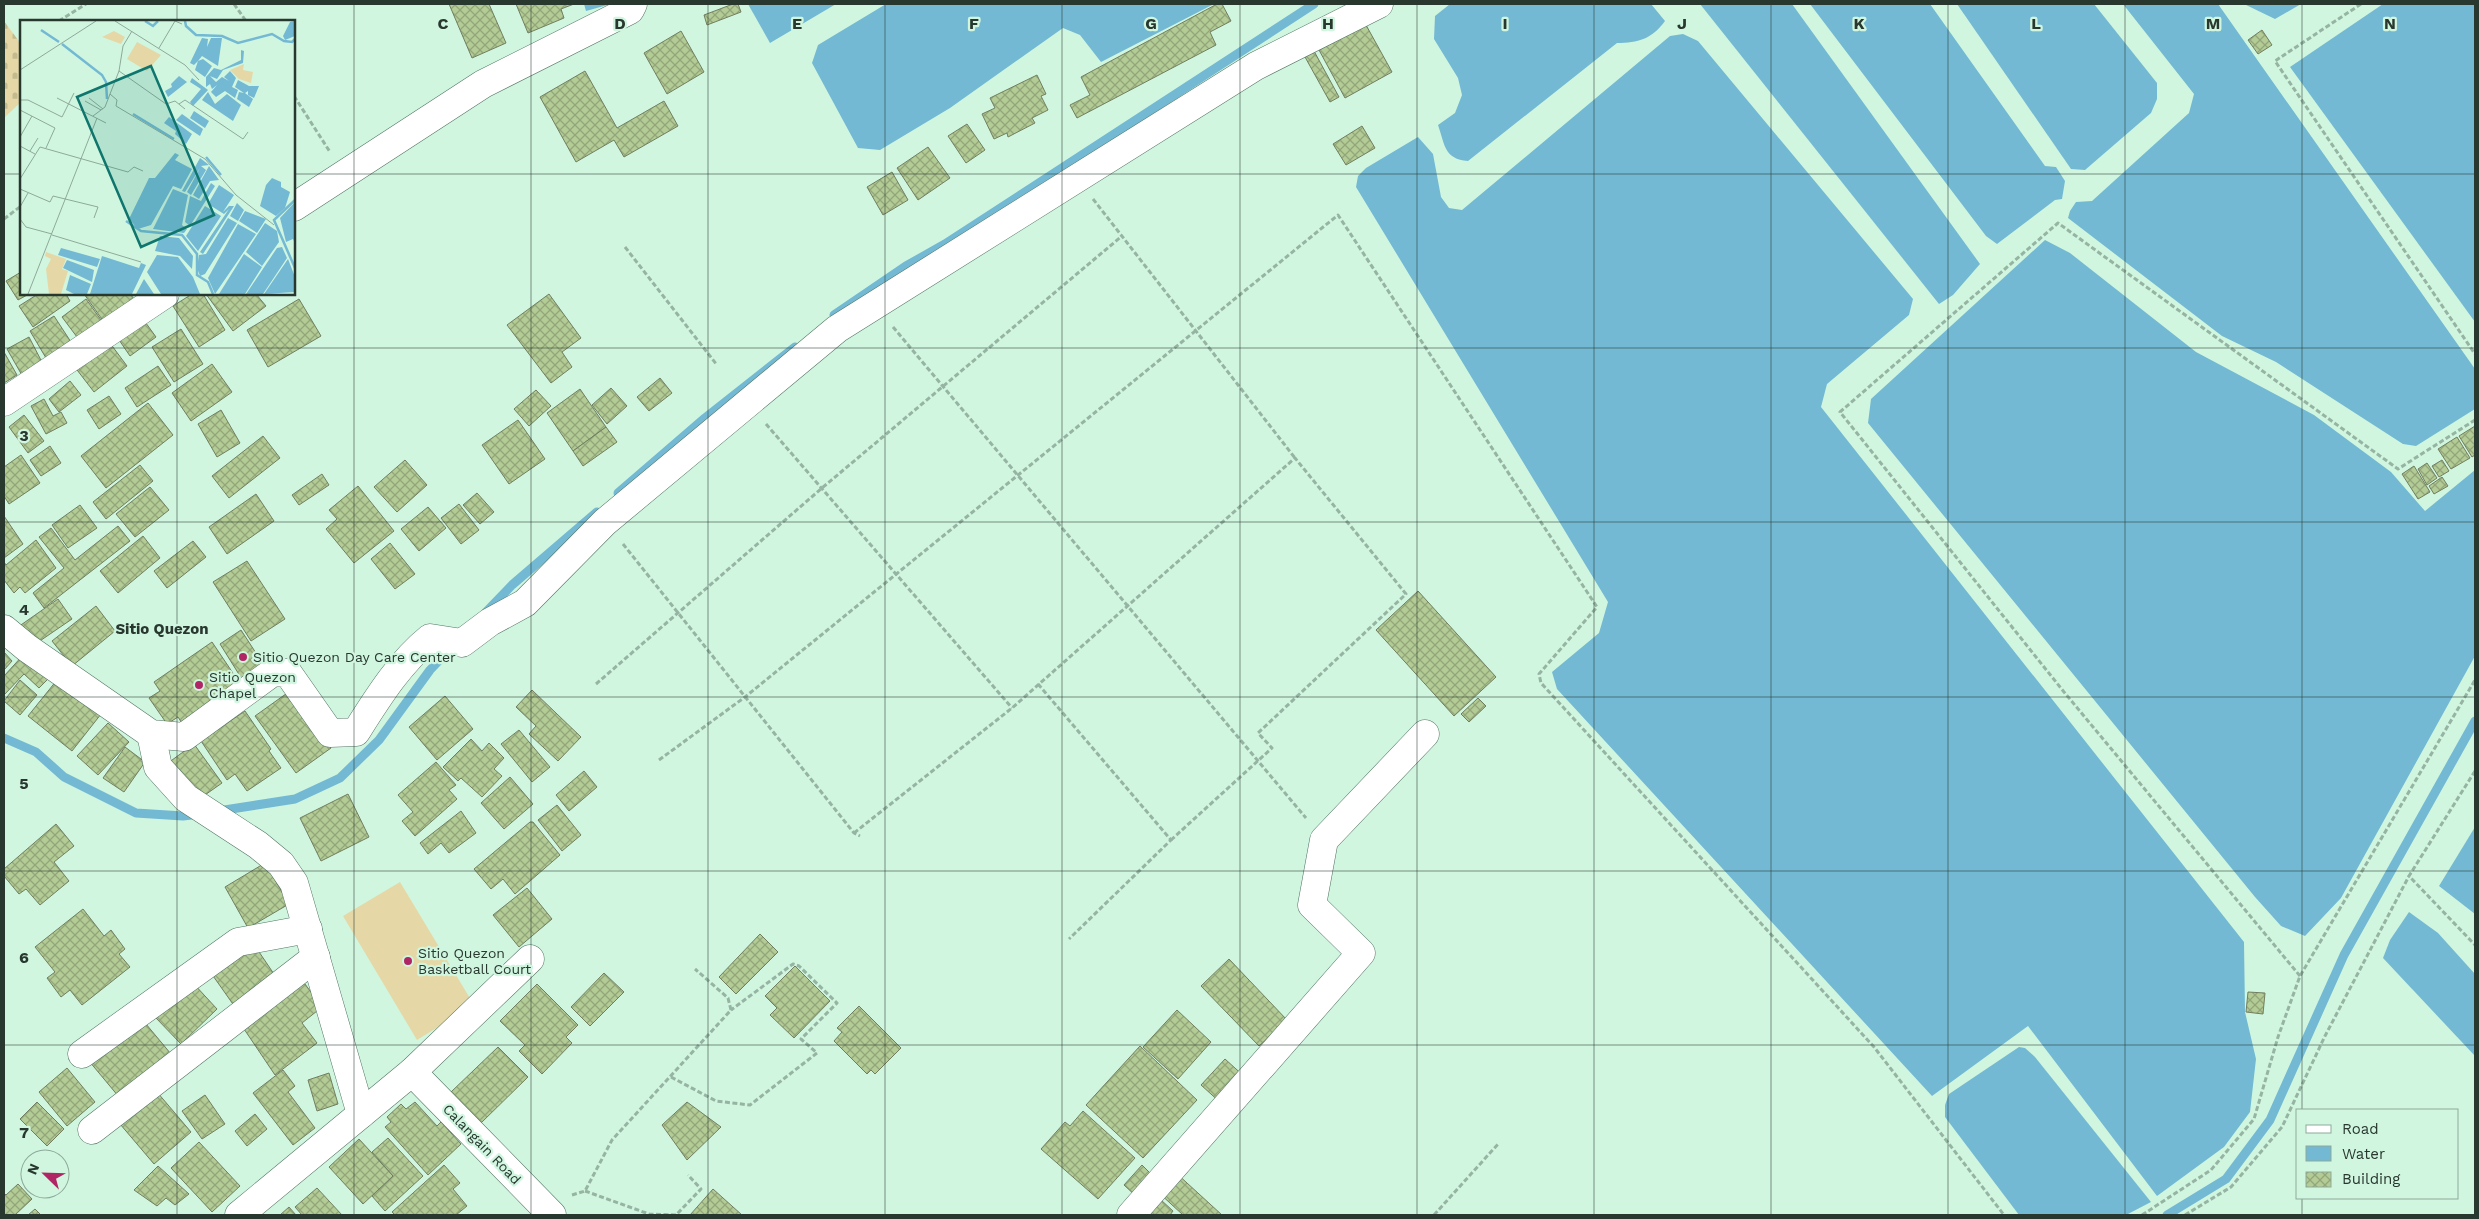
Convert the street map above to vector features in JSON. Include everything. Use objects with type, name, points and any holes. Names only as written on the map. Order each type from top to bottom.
[{"type":"street","points":[[295,206],[483,84],[630,10],[633,4]]},
{"type":"street","points":[[4,628],[151,734],[184,737],[273,672],[288,673],[330,733],[356,732],[380,695],[418,648],[430,638],[462,643],[490,622],[525,603],[605,522],[837,330],[1256,66],[1379,4]]},
{"type":"street","points":[[4,402],[164,295]]},
{"type":"street","points":[[151,734],[158,767],[186,798],[258,845],[280,864],[294,883],[361,1114]]},
{"type":"street","points":[[1131,1215],[1361,953],[1312,905],[1324,840],[1425,734]]},
{"type":"street","points":[[82,1054],[238,942],[308,929]]},
{"type":"street","points":[[92,1130],[316,957]]},
{"type":"street","points":[[239,1215],[412,1072],[530,959]]},
{"type":"street","name":"Calangain Road","points":[[412,1072],[546,1209]]},
{"type":"path","points":[[61,20],[86,4]]},
{"type":"path","points":[[234,4],[245,20]]},
{"type":"path","points":[[2361,4],[2275,61],[2475,354]]},
{"type":"path","points":[[295,98],[344,174]]},
{"type":"path","points":[[1068,939],[1171,840],[1272,748],[1258,732],[1406,594],[1296,458],[1078,179]]},
{"type":"path","points":[[4,219],[20,207]]},
{"type":"path","points":[[659,760],[746,697],[1016,475],[1338,215],[1597,607],[1539,674],[1541,683],[1874,1047],[1941,1131],[2004,1215]]},
{"type":"path","points":[[2300,976],[2064,692],[1840,412],[2058,223],[2398,469],[2475,420]]},
{"type":"path","points":[[596,684],[822,488],[1122,236]]},
{"type":"path","points":[[625,247],[717,365]]},
{"type":"path","points":[[875,306],[1126,607],[1259,760],[1324,840]]},
{"type":"path","points":[[748,403],[1012,708]]},
{"type":"path","points":[[854,832],[1012,708],[1296,458]]},
{"type":"path","points":[[605,522],[854,832],[860,836]]},
{"type":"path","points":[[2142,1215],[2210,1170],[2254,1120],[2278,1037],[2300,976],[2475,680]]},
{"type":"path","points":[[1038,684],[1171,840]]},
{"type":"path","points":[[2185,1215],[2232,1187],[2282,1127],[2325,1036],[2409,876],[2475,771]]},
{"type":"path","points":[[2409,876],[2475,945]]},
{"type":"path","points":[[546,1209],[585,1191],[612,1140],[731,1010],[793,964],[799,966],[837,1003],[801,1039],[817,1053],[750,1105],[716,1101],[670,1077]]},
{"type":"path","points":[[695,969],[728,998],[731,1010]]},
{"type":"path","points":[[1434,1215],[1499,1143]]},
{"type":"path","points":[[585,1191],[649,1214],[676,1215],[701,1189],[688,1175]]},
{"type":"green space","points":[[4,21],[20,43],[20,103],[4,118]]},
{"type":"green space","name":"Sitio Quezon Basketball Court","points":[[400,882],[474,1005],[417,1040],[343,916]]},
{"type":"water","points":[[584,4],[611,4],[586,11]]},
{"type":"water","points":[[748,4],[836,4],[770,43]]},
{"type":"water","points":[[886,4],[1214,4],[1101,62],[1080,35],[1063,28],[950,108],[880,150],[858,148],[812,63],[818,45]]},
{"type":"water","points":[[1450,4],[1651,4],[1665,21],[1655,32],[1644,39],[1617,43],[1468,161],[1460,160],[1450,154],[1444,145],[1438,125],[1455,113],[1462,95],[1458,78],[1434,39],[1435,16]]},
{"type":"water","points":[[1700,4],[1792,4],[1980,264],[1953,295],[1939,304]]},
{"type":"water","points":[[1810,4],[1930,4],[2045,166],[2056,167],[2065,181],[2062,199],[2055,200],[1997,244],[1986,236]]},
{"type":"water","points":[[1957,4],[2094,4],[2157,83],[2157,99],[2151,113],[2085,170],[2071,169]]},
{"type":"water","points":[[2123,4],[2218,4],[2475,369],[2475,409],[2416,446],[2403,444],[2276,362],[2222,336],[2068,218],[2076,202],[2092,201],[2189,113],[2194,94]]},
{"type":"water","points":[[2244,4],[2301,4],[2275,19]]},
{"type":"water","points":[[2383,4],[2475,4],[2475,322],[2290,67]]},
{"type":"water","points":[[1683,34],[1698,41],[1913,299],[1909,315],[1827,384],[1821,407],[2244,942],[2245,1012],[2256,1059],[2250,1112],[2224,1147],[2157,1196],[2028,1026],[1932,1096],[1557,689],[1552,672],[1599,633],[1608,602],[1356,187],[1358,176],[1366,168],[1418,137],[1433,154],[1441,197],[1449,208],[1462,210],[1670,36]]},
{"type":"water","points":[[2045,240],[2070,253],[2196,352],[2314,415],[2391,472],[2425,511],[2475,470],[2475,656],[2341,898],[2305,936],[2281,926],[2255,897],[1868,423],[1871,399]]},
{"type":"water","points":[[2475,827],[2475,914],[2439,886]]},
{"type":"water","points":[[2409,912],[2438,933],[2475,974],[2475,1056],[2383,958],[2390,940]]},
{"type":"water","points":[[2019,1047],[2025,1048],[2035,1057],[2151,1202],[2126,1215],[2019,1215],[1945,1117],[1945,1105],[1949,1094]]},
{"type":"building","points":[[449,4],[489,4],[506,43],[472,58]]},
{"type":"building","points":[[516,4],[574,4],[561,9],[564,18],[528,33]]},
{"type":"building","points":[[733,4],[738,4],[741,12],[707,25],[704,15]]},
{"type":"building","points":[[1217,4],[1222,4],[1231,21],[1210,32],[1216,45],[1077,118],[1070,105],[1090,95],[1081,77]]},
{"type":"building","points":[[1366,25],[1392,72],[1345,98],[1319,50]]},
{"type":"building","points":[[2262,30],[2272,45],[2258,54],[2248,40]]},
{"type":"building","points":[[681,31],[704,72],[667,94],[644,53]]},
{"type":"building","points":[[1314,51],[1339,97],[1330,102],[1305,57]]},
{"type":"building","points":[[585,71],[617,128],[664,101],[678,126],[624,157],[614,140],[576,162],[540,97]]},
{"type":"building","points":[[1037,75],[1046,94],[1041,96],[1048,110],[1032,118],[1035,123],[1008,137],[1007,133],[994,139],[982,114],[995,108],[990,98]]},
{"type":"building","points":[[967,124],[985,150],[966,163],[948,136]]},
{"type":"building","points":[[1362,126],[1375,148],[1346,165],[1333,144]]},
{"type":"building","points":[[928,147],[950,178],[918,200],[897,168]]},
{"type":"building","points":[[892,172],[908,200],[883,215],[867,187]]},
{"type":"building","points":[[20,273],[20,295],[27,295],[18,300],[6,281]]},
{"type":"building","points":[[549,294],[581,338],[562,352],[572,367],[551,383],[507,325]]},
{"type":"building","points":[[36,295],[67,295],[70,301],[33,327],[19,306]]},
{"type":"building","points":[[85,295],[131,295],[135,300],[104,322]]},
{"type":"building","points":[[190,295],[204,295],[225,330],[199,347],[173,306]]},
{"type":"building","points":[[207,295],[257,295],[266,306],[233,331]]},
{"type":"building","points":[[86,299],[104,324],[80,341],[62,317]]},
{"type":"building","points":[[299,299],[321,336],[268,367],[247,330]]},
{"type":"building","points":[[54,316],[71,342],[46,358],[30,331]]},
{"type":"building","points":[[143,319],[156,337],[130,356],[117,337]]},
{"type":"building","points":[[181,329],[203,364],[174,382],[152,347]]},
{"type":"building","points":[[29,337],[44,366],[23,377],[7,349]]},
{"type":"building","points":[[107,339],[127,366],[94,392],[74,366]]},
{"type":"building","points":[[4,352],[17,375],[4,383]]},
{"type":"building","points":[[212,364],[232,392],[191,421],[172,393]]},
{"type":"building","points":[[158,366],[171,385],[137,407],[125,388]]},
{"type":"building","points":[[660,378],[672,393],[649,411],[637,397]]},
{"type":"building","points":[[70,381],[81,395],[59,412],[49,399]]},
{"type":"building","points":[[611,388],[627,406],[607,424],[592,405]]},
{"type":"building","points":[[580,389],[606,427],[573,451],[547,413]]},
{"type":"building","points":[[536,390],[551,406],[529,426],[514,409]]},
{"type":"building","points":[[109,396],[121,414],[99,429],[87,410]]},
{"type":"building","points":[[44,399],[53,416],[61,412],[67,423],[46,434],[31,406]]},
{"type":"building","points":[[148,403],[173,435],[106,488],[81,456]]},
{"type":"building","points":[[221,410],[240,443],[217,457],[198,424]]},
{"type":"building","points":[[24,415],[44,441],[28,453],[9,427]]},
{"type":"building","points":[[518,420],[545,459],[509,484],[482,445]]},
{"type":"building","points":[[2475,426],[2475,455],[2472,457],[2459,436]]},
{"type":"building","points":[[606,427],[617,442],[583,466],[573,451]]},
{"type":"building","points":[[263,436],[280,458],[229,498],[212,476]]},
{"type":"building","points":[[2457,437],[2470,458],[2451,469],[2438,449]]},
{"type":"building","points":[[50,446],[61,463],[41,476],[30,460]]},
{"type":"building","points":[[21,455],[40,483],[9,504],[4,496],[4,467]]},
{"type":"building","points":[[405,460],[427,485],[397,512],[374,487]]},
{"type":"building","points":[[2442,460],[2449,471],[2439,477],[2432,466]]},
{"type":"building","points":[[2427,463],[2437,478],[2427,485],[2418,469]]},
{"type":"building","points":[[140,465],[153,481],[106,519],[93,502]]},
{"type":"building","points":[[2414,466],[2430,492],[2418,499],[2402,474]]},
{"type":"building","points":[[322,474],[329,485],[299,505],[292,495]]},
{"type":"building","points":[[2442,477],[2448,486],[2434,494],[2429,486]]},
{"type":"building","points":[[358,486],[394,531],[354,563],[326,529],[337,519],[329,510]]},
{"type":"building","points":[[150,487],[169,510],[135,537],[116,514]]},
{"type":"building","points":[[477,493],[494,512],[480,524],[463,505]]},
{"type":"building","points":[[256,494],[274,521],[227,554],[209,527]]},
{"type":"building","points":[[459,504],[479,530],[461,544],[441,518]]},
{"type":"building","points":[[80,505],[97,528],[68,548],[52,525]]},
{"type":"building","points":[[428,507],[446,528],[419,551],[401,529]]},
{"type":"building","points":[[4,516],[23,544],[4,558]]},
{"type":"building","points":[[118,526],[130,541],[44,608],[33,593],[64,568],[39,537],[51,528],[75,560]]},
{"type":"building","points":[[143,536],[160,558],[118,593],[100,571]]},
{"type":"building","points":[[36,540],[56,568],[25,593],[20,587],[14,593],[4,580],[4,562],[6,565]]},
{"type":"building","points":[[193,541],[206,557],[167,588],[154,571]]},
{"type":"building","points":[[390,543],[415,574],[395,589],[371,559]]},
{"type":"building","points":[[247,561],[285,619],[251,641],[213,582]]},
{"type":"building","points":[[1418,591],[1496,677],[1454,716],[1376,630]]},
{"type":"building","points":[[58,599],[72,619],[31,647],[18,627]]},
{"type":"building","points":[[96,606],[115,631],[72,666],[52,641]]},
{"type":"building","name":"Sitio Quezon Day Care Center","points":[[241,630],[267,670],[245,684],[220,644]]},
{"type":"building","name":"Sitio Quezon Chapel","points":[[212,642],[243,688],[185,728],[178,717],[167,724],[149,698],[160,691],[154,682]]},
{"type":"building","points":[[4,652],[12,661],[4,670]]},
{"type":"building","points":[[25,653],[51,676],[39,688],[24,674],[4,695],[4,676]]},
{"type":"building","points":[[61,675],[105,709],[72,751],[28,716]]},
{"type":"building","points":[[20,680],[37,695],[20,715],[4,701]]},
{"type":"building","points":[[532,690],[581,737],[558,761],[529,734],[536,726],[516,707]]},
{"type":"building","points":[[290,691],[331,748],[296,773],[255,716]]},
{"type":"building","points":[[445,696],[473,729],[437,760],[409,727]]},
{"type":"building","points":[[1478,698],[1486,706],[1469,722],[1461,714]]},
{"type":"building","points":[[245,711],[271,749],[269,751],[281,768],[247,791],[235,774],[227,780],[201,741]]},
{"type":"building","points":[[108,723],[129,742],[98,775],[77,756]]},
{"type":"building","points":[[519,730],[550,767],[532,782],[501,744]]},
{"type":"building","points":[[471,739],[482,751],[489,743],[504,758],[494,769],[502,776],[482,797],[461,778],[458,781],[443,767]]},
{"type":"building","points":[[194,744],[222,783],[195,802],[168,763]]},
{"type":"building","points":[[125,747],[145,762],[124,792],[103,778]]},
{"type":"building","points":[[436,762],[456,785],[449,790],[457,799],[415,836],[402,821],[413,812],[398,795]]},
{"type":"building","points":[[584,771],[597,787],[569,811],[556,795]]},
{"type":"building","points":[[510,777],[533,804],[504,829],[481,803]]},
{"type":"building","points":[[348,794],[369,837],[321,861],[300,818]]},
{"type":"building","points":[[557,805],[581,835],[562,851],[538,820]]},
{"type":"building","points":[[461,811],[476,833],[449,853],[441,843],[428,854],[420,843]]},
{"type":"building","points":[[530,822],[533,822],[560,855],[515,894],[503,879],[491,889],[474,869]]},
{"type":"building","points":[[56,824],[74,846],[54,862],[69,881],[40,905],[26,889],[19,894],[4,876],[4,869]]},
{"type":"building","points":[[265,863],[289,904],[248,928],[225,887]]},
{"type":"building","points":[[527,888],[552,919],[519,947],[493,915]]},
{"type":"building","points":[[83,909],[104,936],[111,930],[125,949],[119,954],[130,967],[82,1005],[70,990],[61,997],[47,978],[55,972],[35,947]]},
{"type":"building","points":[[760,934],[778,952],[736,994],[719,977]]},
{"type":"building","points":[[253,943],[276,977],[235,1007],[211,973]]},
{"type":"building","points":[[1229,959],[1287,1020],[1259,1046],[1201,986]]},
{"type":"building","points":[[795,966],[830,1001],[794,1038],[770,1015],[777,1008],[765,996]]},
{"type":"building","points":[[604,973],[624,992],[590,1026],[571,1007]]},
{"type":"building","points":[[302,980],[322,1007],[302,1023],[317,1043],[275,1075],[242,1026]]},
{"type":"building","points":[[193,983],[217,1009],[181,1044],[156,1018]]},
{"type":"building","points":[[537,984],[578,1025],[566,1037],[572,1043],[542,1074],[519,1051],[525,1045],[500,1021]]},
{"type":"building","points":[[2248,992],[2265,993],[2263,1014],[2246,1012]]},
{"type":"building","points":[[859,1006],[901,1048],[875,1074],[871,1070],[867,1074],[834,1041],[842,1032],[837,1028]]},
{"type":"building","points":[[1177,1010],[1211,1042],[1178,1079],[1143,1047]]},
{"type":"building","points":[[141,1018],[171,1054],[119,1097],[89,1061]]},
{"type":"building","points":[[1140,1046],[1197,1100],[1143,1158],[1086,1105]]},
{"type":"building","points":[[498,1047],[528,1077],[481,1123],[451,1092]]},
{"type":"building","points":[[1225,1059],[1246,1078],[1222,1104],[1201,1085]]},
{"type":"building","points":[[67,1068],[95,1102],[67,1126],[39,1092]]},
{"type":"building","points":[[283,1070],[295,1086],[288,1092],[315,1128],[293,1145],[253,1093]]},
{"type":"building","points":[[329,1073],[338,1104],[317,1111],[308,1080]]},
{"type":"building","points":[[157,1092],[191,1132],[154,1164],[120,1124]]},
{"type":"building","points":[[205,1095],[225,1124],[202,1139],[182,1111]]},
{"type":"building","points":[[37,1102],[64,1129],[47,1146],[20,1119]]},
{"type":"building","points":[[415,1102],[437,1126],[441,1122],[461,1144],[428,1175],[385,1127],[391,1122],[387,1117],[401,1104],[406,1109]]},
{"type":"building","points":[[687,1102],[721,1127],[687,1160],[662,1125]]},
{"type":"building","points":[[1083,1111],[1135,1158],[1098,1199],[1041,1149],[1065,1122],[1070,1126]]},
{"type":"building","points":[[255,1114],[267,1129],[247,1146],[235,1131]]},
{"type":"building","points":[[388,1138],[423,1176],[385,1211],[372,1196],[393,1176],[372,1152]]},
{"type":"building","points":[[359,1139],[393,1176],[363,1204],[329,1167]]},
{"type":"building","points":[[199,1142],[240,1186],[212,1212],[171,1168]]},
{"type":"building","points":[[444,1165],[460,1183],[453,1189],[467,1206],[456,1215],[395,1215],[392,1212]]},
{"type":"building","points":[[1142,1165],[1155,1178],[1137,1197],[1124,1185]]},
{"type":"building","points":[[158,1166],[189,1194],[175,1205],[166,1198],[157,1206],[134,1190]]},
{"type":"building","points":[[1175,1172],[1222,1215],[1183,1215],[1158,1192]]},
{"type":"building","points":[[18,1184],[20,1186],[20,1199],[32,1199],[15,1215],[4,1215],[4,1193],[6,1195]]},
{"type":"building","points":[[317,1188],[342,1215],[302,1215],[295,1207]]},
{"type":"building","points":[[713,1189],[742,1215],[690,1215]]},
{"type":"building","points":[[1160,1199],[1173,1211],[1170,1215],[1146,1215]]},
{"type":"building","points":[[289,1207],[296,1215],[280,1215]]},
{"type":"building","points":[[35,1209],[41,1215],[28,1215]]},
{"type":"waterway","points":[[834,315],[906,266],[945,244],[1314,4]]},
{"type":"waterway","points":[[618,493],[705,418],[795,347]]},
{"type":"waterway","points":[[486,612],[512,585],[597,512]]},
{"type":"waterway","points":[[218,811],[295,799],[340,778],[379,740],[430,670],[453,646]]},
{"type":"waterway","points":[[2167,1215],[2226,1179],[2270,1120],[2344,955],[2475,721]]},
{"type":"waterway","points":[[4,738],[36,752],[64,777],[136,813],[183,816],[200,814]]},
{"type":"place","name":"Sitio Quezon Day Care Center","points":[[243,657]]},
{"type":"place","name":"Sitio Quezon Chapel","points":[[199,685]]},
{"type":"place","name":"Sitio Quezon Basketball Court","points":[[408,961]]},
{"type":"district","name":"Sitio Quezon","points":[[162,629]]}]
